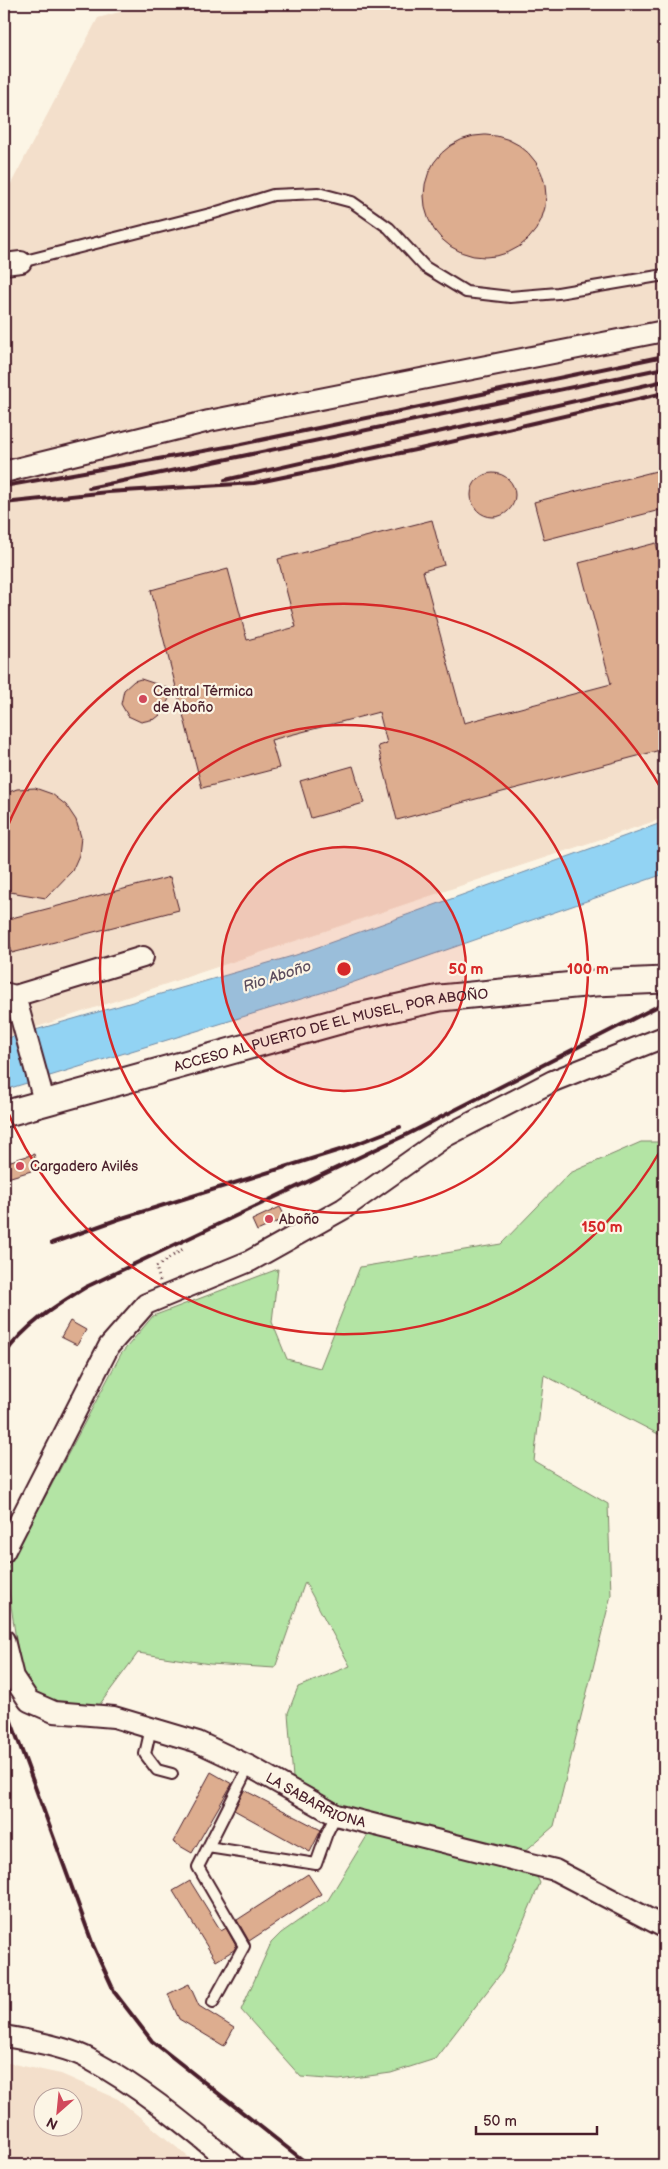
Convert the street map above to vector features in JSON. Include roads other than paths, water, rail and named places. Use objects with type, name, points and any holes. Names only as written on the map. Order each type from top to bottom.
[{"type":"street","points":[[4,472],[209,421],[664,331]]},
{"type":"street","points":[[42,1096],[24,1032],[10,995],[143,957]]},
{"type":"street","name":"ACCESO AL PUERTO DE EL MUSEL, POR ABOÑO","points":[[4,1114],[42,1096],[354,1017],[440,998],[595,983],[664,980]]},
{"type":"street","points":[[4,1552],[109,1346],[146,1304],[250,1261],[342,1209],[446,1136],[553,1081],[664,1037]]},
{"type":"street","name":"LA SABARRIONA","points":[[4,1640],[13,1677],[29,1701],[54,1712],[114,1717],[198,1742],[249,1766],[336,1815],[555,1870],[664,1927]]},
{"type":"street","points":[[4,2036],[31,2040],[87,2058],[153,2100],[234,2165]]},
{"type":"lane","points":[[12,263],[214,213],[273,195],[318,194],[352,202],[389,228],[425,267],[466,292],[510,297],[558,293],[664,275]]},
{"type":"lane","points":[[151,1728],[145,1754],[157,1770],[172,1774]]},
{"type":"lane","points":[[213,2002],[244,1946],[198,1867],[249,1766]]},
{"type":"lane","points":[[208,1847],[316,1864],[326,1833],[336,1815]]},
{"type":"water","name":"Rio Aboño","points":[[664,822],[664,874],[337,988],[4,1090],[4,1039],[296,955]]},
{"type":"railway","points":[[4,486],[232,446],[664,356]]},
{"type":"railway","points":[[89,488],[664,368]]},
{"type":"railway","points":[[225,480],[664,381]]},
{"type":"railway","points":[[4,503],[108,492],[254,483],[420,449],[664,393]]},
{"type":"railway","points":[[4,1355],[31,1325],[86,1287],[408,1134],[664,1003]]},
{"type":"railway","points":[[52,1243],[119,1219],[343,1149],[400,1127]]},
{"type":"railway","points":[[4,1702],[93,1945],[115,1993],[152,2041],[309,2165]]},
{"type":"place","name":"Central Térmica de Aboño","points":[[143,699]]},
{"type":"place","name":"Cargadero Avilés","points":[[20,1166]]},
{"type":"place","name":"Aboño","points":[[269,1219]]}]
